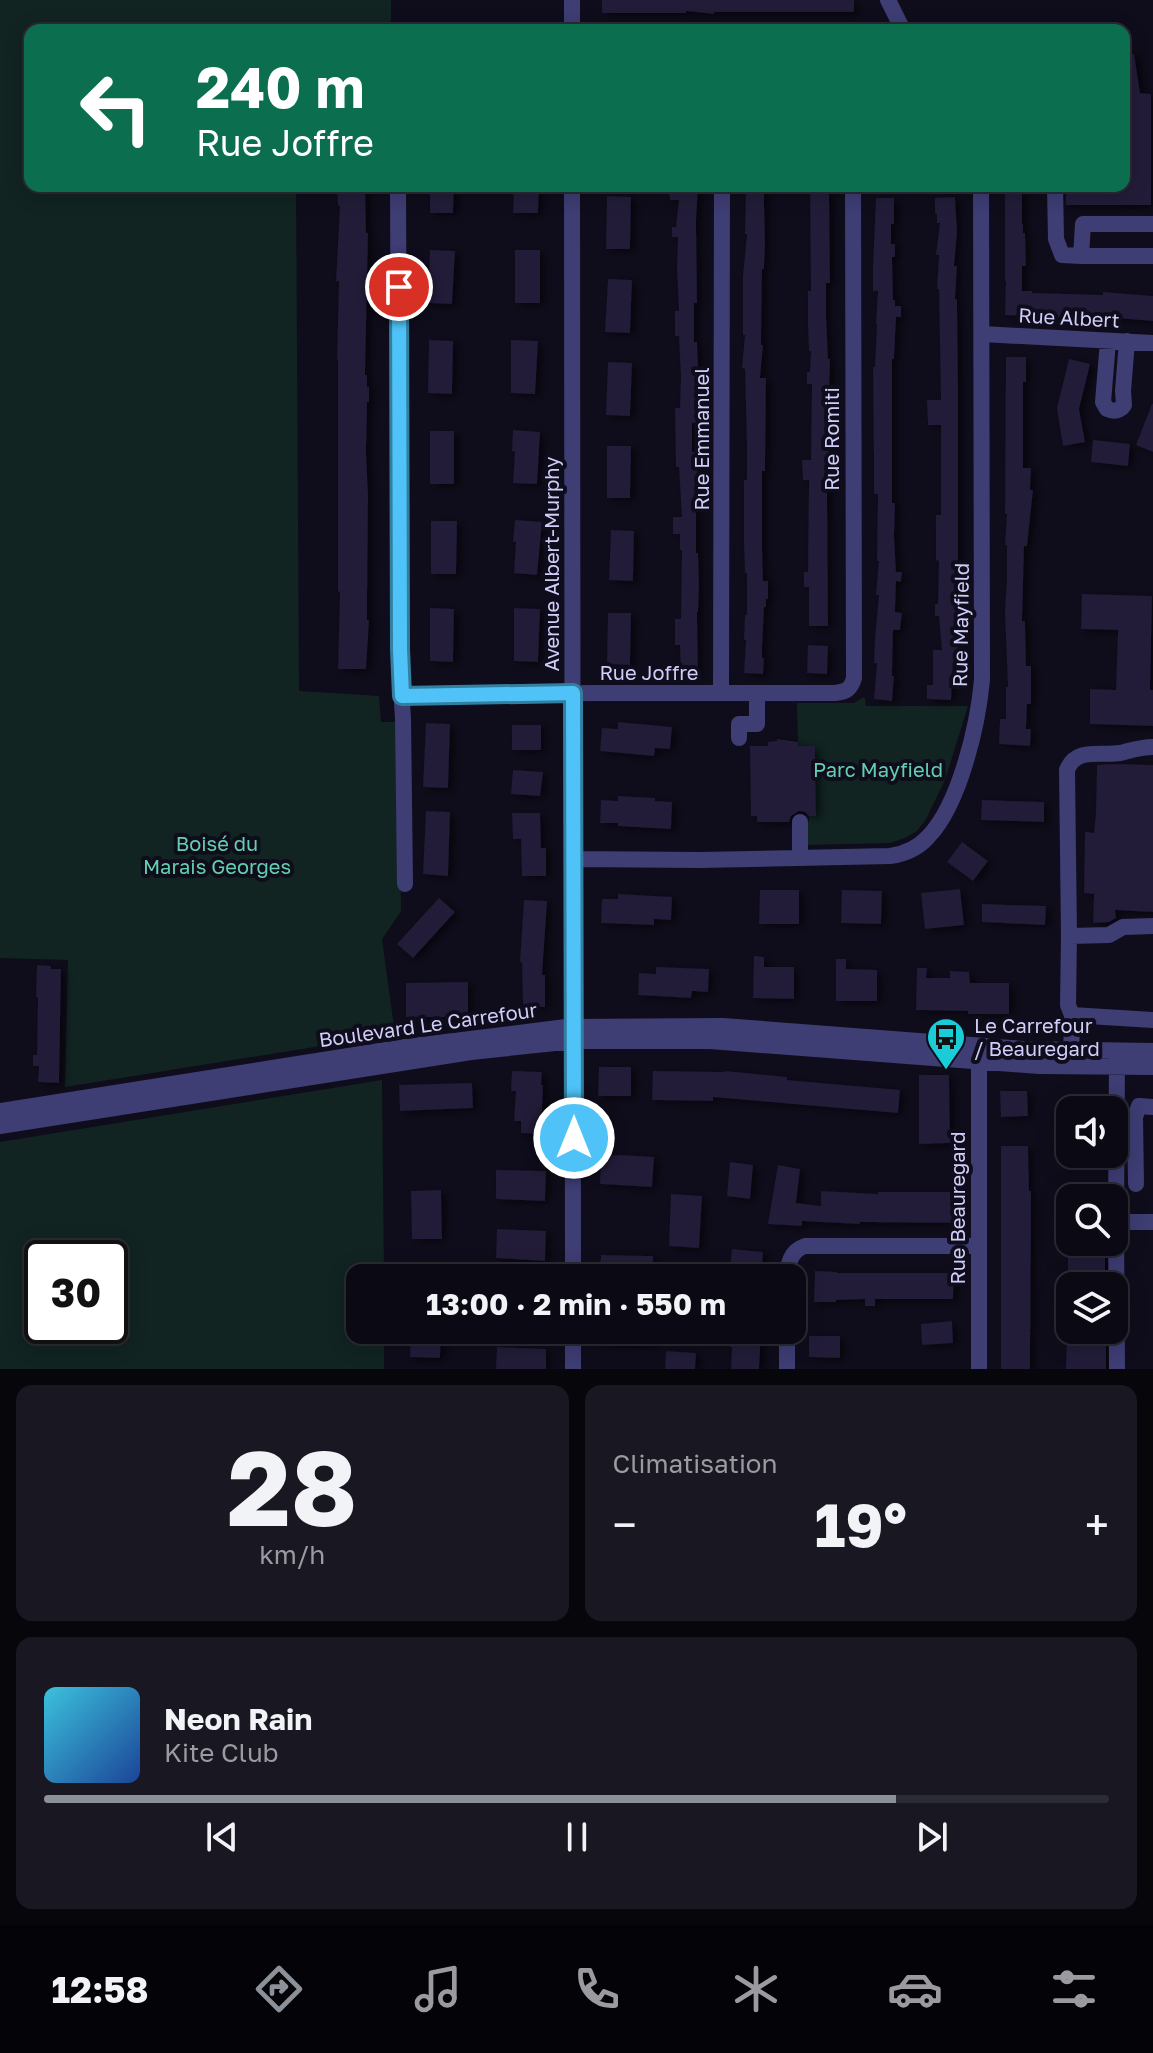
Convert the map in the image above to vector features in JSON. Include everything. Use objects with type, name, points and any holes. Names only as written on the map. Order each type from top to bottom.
[{"type":"street","points":[[572,0],[572,24]]},
{"type":"street","points":[[888,0],[899,24]]},
{"type":"street","points":[[398,192],[400,659],[405,884]]},
{"type":"street","name":"Avenue Albert-Murphy","points":[[572,192],[573,1264]]},
{"type":"street","name":"Rue Emmanuel","points":[[721,693],[722,192]]},
{"type":"street","name":"Rue Romiti","points":[[847,690],[854,678],[853,192]]},
{"type":"street","name":"Rue Mayfield","points":[[573,859],[890,856],[914,848],[937,826],[961,775],[977,716],[983,668],[981,192]]},
{"type":"street","points":[[1055,192],[1056,239],[1062,255],[1153,256]]},
{"type":"street","points":[[1081,256],[1083,224],[1153,224]]},
{"type":"street","name":"Rue Albert","points":[[982,334],[1153,343]]},
{"type":"street","points":[[1108,341],[1103,402],[1107,409],[1116,411],[1124,405],[1127,341]]},
{"type":"street","name":"Rue Joffre","points":[[402,696],[835,693],[847,690]]},
{"type":"street","points":[[739,738],[739,724],[757,724],[757,693]]},
{"type":"street","points":[[1071,1059],[1072,1015],[1068,1005],[1068,765],[1083,755],[1153,747]]},
{"type":"street","points":[[800,822],[800,857]]},
{"type":"street","points":[[1069,936],[1109,935],[1123,927],[1153,926]]},
{"type":"street","points":[[1072,1015],[1153,1020]]},
{"type":"street","name":"Boulevard Le Carrefour","points":[[0,1111],[146,1096],[471,1052],[574,1034],[1071,1059],[1117,1059],[1153,1051]]},
{"type":"street","name":"Rue Beauregard","points":[[979,1054],[979,1369]]},
{"type":"street","points":[[1116,1184],[1117,1059]]},
{"type":"street","name":"Boulevard Le Carrefour","points":[[1117,1059],[1153,1067]]},
{"type":"street","name":"Boulevard Le Carrefour","points":[[0,1126],[146,1096]]},
{"type":"street","points":[[1136,1184],[1135,1117],[1139,1106],[1153,1107]]},
{"type":"street","points":[[1128,1222],[1153,1222]]},
{"type":"street","points":[[789,1264],[796,1251],[805,1246],[978,1246]]},
{"type":"street","points":[[1116,1256],[1117,1369]]},
{"type":"street","points":[[573,1344],[573,1369]]},
{"type":"street","points":[[787,1344],[787,1369]]},
{"type":"green space","name":"Boisé du Marais Georges","points":[[0,0],[391,0],[391,21],[387,24],[24,24],[24,192],[296,192],[299,691],[379,696],[381,722],[399,722],[401,911],[382,939],[395,1034],[65,1087],[68,960],[0,958]]},
{"type":"green space","name":"Parc Mayfield","points":[[865,698],[866,706],[968,706],[945,780],[926,819],[917,831],[905,838],[890,843],[804,845],[804,822],[809,822],[809,816],[816,815],[815,746],[798,746],[797,703],[854,703]]},
{"type":"green space","points":[[382,1080],[384,1264],[346,1264],[346,1344],[384,1344],[384,1369],[0,1369],[0,1142]]},
{"type":"building","points":[[602,0],[854,0],[854,12],[602,13]]},
{"type":"building","points":[[1130,54],[1134,54],[1140,93],[1151,94],[1151,205],[1066,205],[1066,192],[1130,192]]},
{"type":"building","points":[[337,192],[365,192],[368,233],[365,375],[369,387],[366,452],[369,620],[366,669],[338,669]]},
{"type":"building","points":[[430,192],[454,192],[453,213],[430,213]]},
{"type":"building","points":[[514,192],[539,192],[538,213],[513,213]]},
{"type":"building","points":[[669,192],[698,192],[697,303],[694,303],[697,423],[692,423],[692,452],[697,452],[698,676],[681,677],[680,645],[675,645],[675,619],[681,619],[682,550],[680,534],[673,534],[673,517],[682,517],[679,467],[676,467],[675,408],[680,408],[681,376],[679,336],[675,336],[675,311],[679,311],[678,237],[672,237],[679,200],[670,200]]},
{"type":"building","points":[[746,192],[764,192],[760,378],[766,378],[762,547],[763,581],[768,581],[768,599],[764,607],[763,674],[744,673],[747,615],[744,480],[747,480],[747,446],[745,369],[742,368]]},
{"type":"building","points":[[810,192],[829,192],[830,283],[826,283],[830,359],[828,626],[809,626],[809,587],[804,587],[804,572],[808,572],[809,480],[803,480],[802,460],[811,460],[812,384],[807,384],[807,372],[810,372],[811,351],[808,291],[811,291]]},
{"type":"building","points":[[1005,192],[1022,192],[1026,266],[1022,266],[1022,291],[1153,296],[1153,321],[1092,316],[1092,319],[1005,315]]},
{"type":"building","points":[[607,196],[631,197],[630,249],[606,249]]},
{"type":"building","points":[[955,197],[958,662],[953,662],[951,700],[927,699],[927,685],[933,685],[933,650],[942,650],[939,616],[935,616],[939,561],[936,560],[936,515],[941,515],[941,425],[928,425],[927,400],[941,400],[937,289],[939,255],[936,255],[940,223],[937,223],[935,214],[935,198]]},
{"type":"building","points":[[876,198],[894,198],[894,224],[891,224],[891,244],[895,244],[895,257],[892,257],[893,300],[895,306],[901,306],[901,317],[896,317],[892,359],[892,503],[895,503],[896,572],[902,572],[901,582],[896,581],[895,612],[902,613],[900,630],[893,630],[892,701],[874,699],[879,595],[876,595],[879,561],[878,494],[874,494],[873,367],[878,291],[873,291]]},
{"type":"building","points":[[430,250],[455,251],[452,304],[428,303]]},
{"type":"building","points":[[515,250],[540,250],[540,303],[515,303]]},
{"type":"building","points":[[608,279],[632,280],[630,333],[605,332]]},
{"type":"building","points":[[429,340],[453,341],[452,394],[428,393]]},
{"type":"building","points":[[511,340],[538,341],[535,394],[511,393]]},
{"type":"building","points":[[1006,357],[1026,357],[1023,468],[1031,468],[1030,490],[1033,490],[1027,546],[1024,546],[1022,621],[1025,621],[1026,666],[1031,666],[1031,704],[1027,704],[1026,729],[1031,729],[1030,746],[999,744],[1000,719],[1006,719],[1008,687],[1005,611]]},
{"type":"building","points":[[1069,359],[1090,364],[1079,409],[1085,442],[1063,446],[1057,408]]},
{"type":"building","points":[[608,362],[632,363],[630,416],[606,415]]},
{"type":"building","points":[[1153,404],[1153,452],[1136,445]]},
{"type":"building","points":[[513,430],[540,432],[537,484],[513,483]]},
{"type":"building","points":[[430,431],[454,431],[454,484],[430,484]]},
{"type":"building","points":[[1093,440],[1130,444],[1128,466],[1091,462]]},
{"type":"building","points":[[607,446],[631,446],[630,498],[607,498]]},
{"type":"building","points":[[515,520],[542,522],[537,575],[514,573]]},
{"type":"building","points":[[431,521],[457,521],[456,574],[431,574]]},
{"type":"building","points":[[611,530],[634,531],[633,581],[609,580]]},
{"type":"building","points":[[1082,594],[1152,596],[1150,690],[1153,690],[1153,726],[1090,724],[1090,689],[1116,690],[1118,630],[1081,629]]},
{"type":"building","points":[[430,608],[454,609],[453,662],[430,661]]},
{"type":"building","points":[[514,608],[540,609],[538,662],[514,661]]},
{"type":"building","points":[[608,613],[631,613],[630,665],[607,664]]},
{"type":"building","points":[[808,645],[828,646],[827,674],[807,673]]},
{"type":"building","points":[[618,722],[672,727],[670,749],[655,748],[654,756],[600,751],[602,728],[618,729]]},
{"type":"building","points":[[426,723],[450,724],[448,788],[423,787]]},
{"type":"building","points":[[512,725],[541,725],[541,750],[512,750]]},
{"type":"building","points":[[777,739],[798,742],[798,746],[815,746],[816,816],[799,811],[791,816],[789,822],[757,822],[757,816],[751,816],[750,746],[768,746],[768,742]]},
{"type":"building","points":[[1097,765],[1153,765],[1153,912],[1115,910],[1116,918],[1109,922],[1093,923],[1094,894],[1084,893],[1085,832],[1094,833]]},
{"type":"building","points":[[513,770],[543,772],[540,796],[511,794]]},
{"type":"building","points":[[618,796],[672,802],[671,829],[600,823],[601,800],[618,801]]},
{"type":"building","points":[[982,800],[1044,802],[1044,822],[981,820]]},
{"type":"building","points":[[426,811],[450,812],[448,876],[423,874]]},
{"type":"building","points":[[512,813],[540,813],[541,848],[546,848],[546,876],[522,876],[521,839],[513,839]]},
{"type":"building","points":[[962,842],[988,861],[973,881],[947,862]]},
{"type":"building","points":[[960,889],[964,925],[925,929],[921,893]]},
{"type":"building","points":[[760,890],[799,890],[799,924],[759,924]]},
{"type":"building","points":[[842,890],[882,891],[881,924],[841,923]]},
{"type":"building","points":[[618,894],[672,897],[671,920],[654,919],[654,925],[601,923],[602,899],[618,899]]},
{"type":"building","points":[[439,898],[455,912],[413,958],[397,944]]},
{"type":"building","points":[[524,900],[547,901],[542,975],[545,975],[545,1007],[523,1007],[520,962]]},
{"type":"building","points":[[982,904],[1046,906],[1045,925],[982,922]]},
{"type":"building","points":[[754,956],[764,957],[764,967],[794,967],[794,999],[753,998]]},
{"type":"building","points":[[836,959],[846,959],[846,969],[877,970],[877,1001],[836,1001]]},
{"type":"building","points":[[37,965],[61,969],[59,1083],[38,1082],[39,1066],[33,1066],[33,1055],[37,1055]]},
{"type":"building","points":[[656,967],[709,969],[708,992],[692,991],[691,998],[638,995],[639,973],[656,974]]},
{"type":"building","points":[[917,968],[927,968],[926,978],[950,978],[950,971],[969,972],[970,983],[1009,983],[1009,1014],[916,1010]]},
{"type":"building","points":[[468,982],[468,1017],[406,1017],[406,983]]},
{"type":"building","points":[[599,1067],[631,1067],[631,1096],[598,1096]]},
{"type":"building","points":[[512,1071],[542,1072],[541,1134],[521,1133],[521,1121],[514,1121],[516,1091],[511,1091]]},
{"type":"building","points":[[653,1071],[725,1071],[900,1090],[898,1113],[713,1097],[713,1101],[652,1100]]},
{"type":"building","points":[[919,1075],[949,1075],[950,1143],[919,1144]]},
{"type":"building","points":[[472,1083],[473,1108],[400,1111],[399,1085]]},
{"type":"building","points":[[1000,1091],[1027,1091],[1028,1116],[1001,1117]]},
{"type":"building","points":[[1001,1146],[1028,1146],[1031,1191],[1030,1369],[1001,1369]]},
{"type":"building","points":[[601,1156],[654,1157],[652,1187],[600,1184]]},
{"type":"building","points":[[730,1162],[753,1165],[750,1199],[727,1196]]},
{"type":"building","points":[[778,1165],[800,1169],[796,1203],[821,1206],[821,1191],[878,1194],[954,1192],[955,1223],[802,1221],[802,1226],[768,1224]]},
{"type":"building","points":[[496,1170],[546,1171],[545,1201],[496,1199]]},
{"type":"building","points":[[441,1190],[442,1239],[412,1239],[411,1191]]},
{"type":"building","points":[[671,1194],[702,1196],[699,1248],[669,1246]]},
{"type":"building","points":[[497,1229],[546,1231],[545,1261],[496,1258]]},
{"type":"building","points":[[732,1249],[763,1252],[762,1264],[730,1264]]},
{"type":"building","points":[[601,1255],[653,1256],[653,1264],[601,1264]]},
{"type":"building","points":[[1068,1256],[1105,1256],[1105,1272],[1068,1272]]},
{"type":"building","points":[[815,1271],[954,1273],[953,1299],[875,1299],[875,1306],[865,1306],[865,1299],[814,1302]]},
{"type":"building","points":[[952,1321],[953,1343],[922,1345],[921,1324]]},
{"type":"building","points":[[809,1336],[840,1336],[840,1358],[809,1357]]},
{"type":"building","points":[[410,1344],[440,1344],[440,1358],[410,1357]]},
{"type":"building","points":[[730,1344],[760,1344],[759,1369],[731,1369]]},
{"type":"building","points":[[1067,1344],[1106,1344],[1106,1369],[1066,1369]]},
{"type":"building","points":[[497,1347],[546,1349],[546,1369],[496,1369]]},
{"type":"building","points":[[666,1351],[696,1353],[695,1369],[665,1369]]},
{"type":"place","name":"Le Carrefour / Beauregard","points":[[946,1071]]},
{"type":"route","points":[[399,287],[402,696],[573,693],[574,1138]]}]
